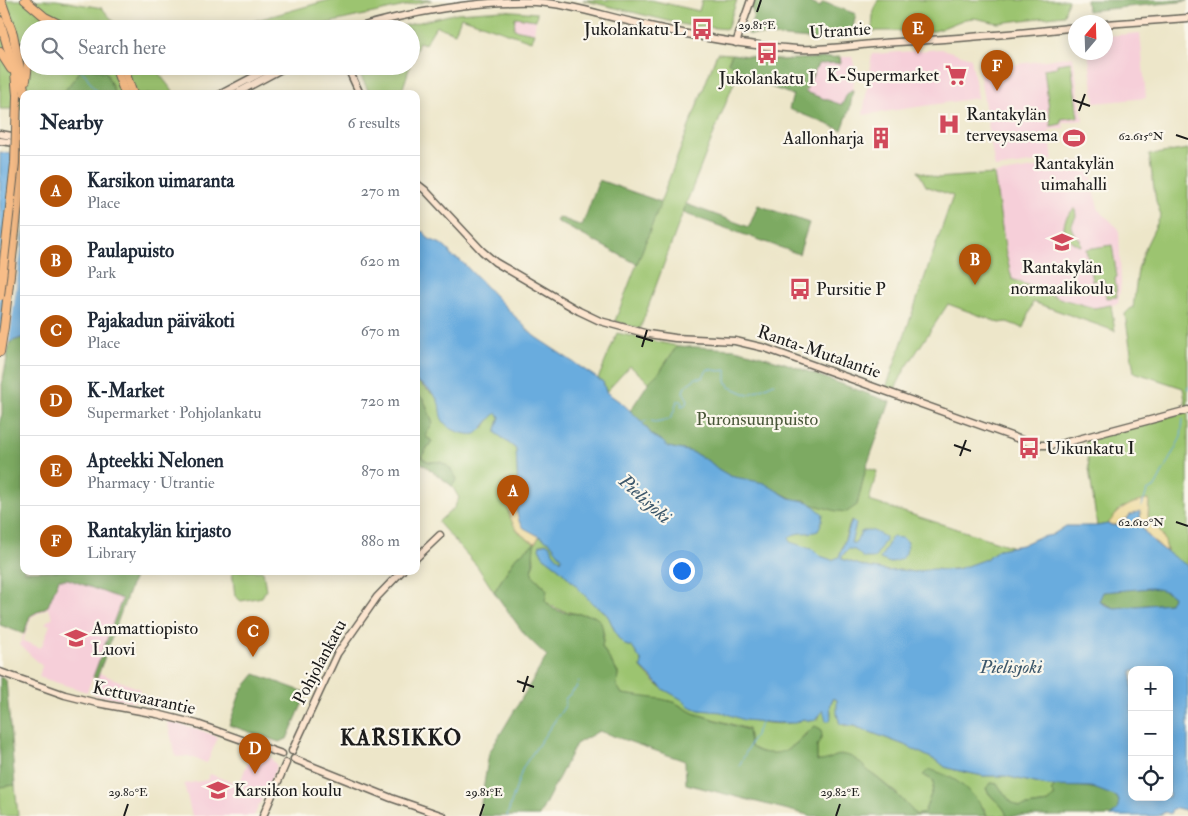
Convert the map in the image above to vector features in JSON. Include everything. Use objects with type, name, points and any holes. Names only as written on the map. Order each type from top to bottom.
[{"type":"highway","points":[[1,0],[13,34],[22,90]]},
{"type":"highway","points":[[25,0],[52,20]]},
{"type":"highway","points":[[0,20],[21,90]]},
{"type":"highway","points":[[0,52],[15,73]]},
{"type":"highway","points":[[23,90],[25,75]]},
{"type":"highway","points":[[118,75],[124,90]]},
{"type":"highway","points":[[126,75],[132,90]]},
{"type":"highway","points":[[0,296],[20,113]]},
{"type":"highway","points":[[0,352],[20,189]]},
{"type":"street","points":[[736,43],[751,0]]},
{"type":"street","name":"Utrantie","points":[[389,20],[455,7],[502,2],[537,2],[577,8],[686,34],[736,43],[798,49],[920,41],[1068,27]]},
{"type":"street","name":"Utrantie","points":[[392,20],[401,17]]},
{"type":"street","points":[[1113,23],[1188,18]]},
{"type":"street","points":[[229,90],[257,75]]},
{"type":"street","points":[[243,90],[271,75]]},
{"type":"street","points":[[351,75],[358,90]]},
{"type":"street","points":[[0,134],[20,137]]},
{"type":"street","points":[[0,141],[20,144]]},
{"type":"street","name":"Ranta-Mutalantie","points":[[420,186],[482,251],[495,262],[579,311],[623,329],[676,338],[735,341],[765,348],[1036,445],[1056,445],[1188,410]]},
{"type":"street","points":[[420,554],[440,535]]},
{"type":"street","name":"Pohjolankatu","points":[[292,751],[337,654],[373,602],[398,575]]},
{"type":"street","name":"Kettuvaarantie","points":[[0,672],[71,697],[167,716],[197,724],[282,754]]},
{"type":"street","points":[[286,763],[282,759],[282,754],[286,750],[292,751],[295,756],[294,759]]},
{"type":"street","points":[[286,763],[294,759]]},
{"type":"street","points":[[294,759],[391,798],[443,816]]},
{"type":"street","points":[[263,816],[286,763]]},
{"type":"shaded area","points":[[515,17],[536,20],[534,33],[514,29]]},
{"type":"shaded area","points":[[1140,33],[1146,98],[1095,103],[1089,60],[1113,60],[1113,35]]},
{"type":"shaded area","points":[[943,49],[971,58],[978,98],[863,115],[872,54]]},
{"type":"shaded area","points":[[840,57],[852,57],[855,68],[853,90],[847,94],[842,105],[805,92],[818,64],[840,63]]},
{"type":"shaded area","points":[[1068,57],[1068,60],[1074,60],[1083,120],[1063,123],[1064,128],[1049,130],[1053,160],[995,168],[979,70]]},
{"type":"shaded area","name":"Rantakylän normaalikoulu","points":[[1089,160],[1099,210],[1119,229],[1121,284],[1118,304],[1094,308],[1062,299],[1012,279],[1006,254],[994,174]]},
{"type":"shaded area","name":"Ammattiopisto Luovi","points":[[59,579],[68,579],[122,599],[87,692],[39,677],[42,666],[20,645],[30,616],[48,606]],"holes":[[[48,608],[53,617],[45,623],[50,625],[41,648],[23,641],[31,617]]]},
{"type":"shaded area","points":[[99,673],[140,689],[135,702],[92,694]]},
{"type":"shaded area","points":[[167,721],[198,729],[218,737],[207,763],[188,756],[176,757]]},
{"type":"shaded area","name":"Karsikon koulu","points":[[252,751],[271,758],[277,766],[254,816],[192,816],[184,784],[207,780],[210,774],[239,785]]},
{"type":"green space","points":[[0,0],[56,0],[102,8],[112,20],[20,20],[20,75],[78,75],[65,90],[20,90],[20,109],[0,109]]},
{"type":"green space","points":[[329,0],[432,0],[342,20],[258,20]]},
{"type":"green space","points":[[583,0],[651,0],[699,11],[702,0],[737,0],[727,29],[685,25]]},
{"type":"green space","points":[[753,0],[804,0],[820,7],[823,2],[856,14],[852,32],[832,37],[810,39],[748,34],[754,15],[751,7]]},
{"type":"green space","points":[[878,0],[1068,0],[1064,15],[998,23],[974,18],[965,19],[935,31],[872,31],[873,14]]},
{"type":"green space","points":[[1086,0],[1188,0],[1188,1],[1087,11]]},
{"type":"green space","points":[[502,10],[537,13],[536,20],[515,17],[514,29],[534,33],[531,41],[461,17],[455,33],[436,26],[425,44],[420,42],[420,22],[457,13]]},
{"type":"green space","points":[[717,53],[732,54],[728,62],[734,66],[738,72],[737,75],[686,204],[640,329],[615,321]]},
{"type":"green space","points":[[732,54],[779,60],[840,57],[841,63],[818,64],[805,92],[842,105],[847,94],[853,90],[850,108],[842,130],[789,109],[793,95],[737,75],[738,72],[734,66],[728,63]]},
{"type":"green space","points":[[1071,62],[1078,117],[1061,119],[1061,124],[1051,126],[1044,69],[1057,67],[1057,64]]},
{"type":"green space","points":[[77,75],[107,75],[113,90],[65,90]]},
{"type":"green space","points":[[107,75],[160,75],[172,90],[113,90]]},
{"type":"green space","points":[[360,75],[407,75],[402,90],[368,90]]},
{"type":"green space","points":[[1188,149],[1188,568],[1167,552],[1162,536],[1157,528],[1150,523],[1148,516],[1149,500],[1121,508],[1108,524],[1097,526],[1085,439],[1187,412],[1183,388],[1134,372],[1125,314],[1133,308],[1138,269],[1146,246],[1161,215],[1156,201],[1149,155]]},
{"type":"green space","points":[[918,171],[937,178],[994,174],[1006,254],[1012,279],[1062,299],[1094,308],[1111,305],[1115,331],[1033,302],[1023,328],[1007,322],[1000,323],[948,304],[904,371],[894,391],[886,388],[953,196],[926,186]]},
{"type":"green space","points":[[599,180],[661,202],[637,264],[556,221],[558,217],[582,226]]},
{"type":"green space","points":[[686,204],[749,227],[758,205],[809,223],[799,254],[683,213]]},
{"type":"green space","points":[[1075,208],[1076,216],[1071,227],[1074,234],[1080,239],[1081,246],[1069,239],[1064,229],[1066,218]]},
{"type":"green space","points":[[1112,245],[1117,277],[1115,278],[1117,297],[1106,298],[1104,279],[1092,281],[1086,249]]},
{"type":"green space","points":[[617,333],[677,346],[661,370],[649,382],[630,366],[606,392],[603,382],[598,379]]},
{"type":"green space","points":[[20,338],[20,575],[129,575],[134,577],[97,678],[93,677],[122,599],[68,579],[59,579],[48,606],[30,616],[24,634],[0,625],[0,420],[2,414],[2,384],[10,342]]},
{"type":"green space","name":"Puronsuunpuisto","points":[[677,346],[735,349],[751,353],[785,363],[890,402],[866,468],[857,505],[847,512],[811,504],[806,500],[795,500],[773,489],[730,476],[692,452],[668,447],[653,436],[630,411],[649,382],[661,370]]},
{"type":"green space","points":[[420,384],[436,397],[440,404],[442,419],[452,429],[483,429],[493,415],[497,413],[500,417],[496,433],[516,449],[518,484],[512,490],[536,541],[540,536],[553,544],[562,558],[560,561],[550,549],[550,545],[544,543],[539,548],[543,556],[560,569],[593,604],[604,611],[618,638],[625,645],[632,647],[642,662],[641,668],[663,689],[676,695],[696,709],[718,711],[752,720],[784,724],[803,719],[818,719],[823,709],[825,717],[831,714],[830,704],[834,698],[837,700],[839,722],[846,726],[854,726],[907,746],[945,767],[955,770],[983,776],[1005,776],[1044,785],[1056,785],[1051,791],[1055,795],[1048,803],[1020,807],[1011,802],[997,784],[991,783],[986,789],[1003,808],[1007,816],[987,816],[985,809],[929,769],[923,775],[934,781],[933,789],[924,813],[916,815],[896,793],[870,772],[836,756],[825,762],[817,761],[817,746],[822,736],[806,733],[794,745],[781,752],[766,753],[750,746],[748,729],[693,713],[674,702],[622,694],[617,686],[618,673],[602,647],[604,634],[594,616],[562,610],[545,601],[544,586],[532,574],[533,552],[513,561],[494,592],[477,566],[438,522],[454,508],[459,498],[452,486],[457,479],[445,465],[440,462],[430,462],[421,457],[432,441],[425,436],[424,400],[420,396]]},
{"type":"green space","points":[[420,396],[424,400],[433,423],[425,436],[432,441],[421,457],[430,462],[440,462],[448,466],[457,479],[452,486],[420,462]]},
{"type":"green space","points":[[866,468],[877,471],[869,501],[1014,547],[999,549],[986,559],[962,568],[914,572],[889,571],[866,567],[842,559],[842,556],[850,546],[856,524],[851,520],[839,557],[832,560],[820,556],[814,550],[786,543],[702,481],[857,505]]},
{"type":"green space","points":[[535,543],[532,574],[547,590],[545,601],[554,609],[590,615],[597,618],[601,623],[603,633],[602,647],[618,673],[617,686],[622,694],[674,702],[693,713],[748,730],[750,746],[763,752],[773,753],[786,750],[796,744],[815,726],[821,729],[822,736],[817,746],[817,761],[842,755],[854,758],[895,793],[916,815],[924,813],[933,789],[934,781],[923,775],[929,769],[960,783],[978,801],[987,816],[812,816],[686,784],[685,761],[599,731],[576,744],[539,816],[479,816],[489,753],[547,656],[525,635],[494,592],[516,557]]},
{"type":"green space","points":[[232,575],[264,575],[266,590],[262,597],[241,601],[235,596]]},
{"type":"green space","points":[[1153,588],[1164,590],[1173,596],[1172,601],[1169,603],[1115,608],[1099,601],[1102,592]]},
{"type":"green space","points":[[255,674],[307,693],[287,739],[279,742],[229,725],[241,691]]},
{"type":"green space","points":[[0,677],[6,680],[15,785],[0,787]]},
{"type":"green space","points":[[991,783],[997,784],[1011,802],[1020,807],[1048,803],[1055,795],[1051,791],[1056,785],[1087,787],[1110,793],[1117,797],[1119,806],[1117,811],[1110,816],[1007,816],[1003,808],[986,788]]},
{"type":"green space","points":[[15,785],[18,816],[0,816],[0,787]]},
{"type":"sand","points":[[518,484],[516,503],[540,536],[535,543],[522,535],[514,525],[509,513],[507,498]]},
{"type":"sand","points":[[1149,500],[1148,516],[1150,523],[1162,535],[1167,552],[1152,540],[1144,530],[1141,525],[1141,513],[1130,515],[1118,524],[1108,524],[1126,507],[1136,502]]},
{"type":"water","points":[[0,152],[20,155],[20,338],[10,342],[0,340]]},
{"type":"water","name":"Pielisjoki","points":[[420,232],[424,232],[429,239],[441,244],[449,251],[451,256],[460,260],[534,336],[603,382],[606,392],[623,404],[653,436],[668,447],[692,452],[730,476],[764,483],[789,498],[809,502],[823,514],[818,531],[799,533],[789,538],[790,542],[814,550],[820,556],[832,560],[839,557],[852,520],[856,524],[851,543],[856,543],[861,532],[867,530],[885,537],[885,540],[875,558],[863,558],[857,551],[848,549],[842,556],[842,559],[866,567],[889,571],[914,572],[933,569],[958,569],[986,559],[999,549],[1022,545],[1037,538],[1052,535],[1066,526],[1108,524],[1115,526],[1125,522],[1130,515],[1140,511],[1140,521],[1145,533],[1162,549],[1188,566],[1188,816],[1185,810],[1176,808],[1170,814],[1165,812],[1158,816],[1110,816],[1117,811],[1119,801],[1117,797],[1091,787],[1048,786],[1005,776],[983,776],[945,767],[907,746],[854,726],[840,724],[837,714],[837,700],[834,698],[830,706],[830,721],[826,721],[823,710],[814,721],[803,719],[795,723],[744,720],[721,712],[699,710],[689,706],[663,689],[641,667],[642,662],[632,647],[625,645],[618,638],[604,611],[593,604],[560,569],[543,556],[539,548],[540,545],[547,543],[561,561],[562,558],[550,542],[524,528],[519,521],[516,510],[518,492],[516,449],[496,433],[500,417],[497,413],[476,434],[467,434],[452,429],[444,423],[435,396],[420,384]],"holes":[[[1150,588],[1168,592],[1173,596],[1169,603],[1115,608],[1099,601],[1103,592]]]},
{"type":"water","points":[[892,537],[902,538],[908,542],[906,553],[902,559],[890,563],[880,559]]},
{"type":"pier","points":[[20,188],[20,258],[9,344],[2,343]]},
{"type":"waterway","points":[[86,75],[95,90]]},
{"type":"waterway","points":[[642,423],[648,420],[655,422],[670,419],[677,401],[682,401],[681,406],[685,405],[688,400],[683,392],[685,386],[696,378],[702,378],[708,369],[726,370],[726,381],[730,387],[748,395],[774,383]]},
{"type":"waterway","points":[[1142,506],[1147,491],[1155,487],[1181,437],[1183,419]]},
{"type":"waterway","points":[[507,816],[523,767],[565,706],[565,699],[576,688],[579,681]]},
{"type":"waterway","points":[[739,766],[762,721]]},
{"type":"place","name":"Jukolankatu L","points":[[702,29]]},
{"type":"place","name":"Jukolankatu I","points":[[767,53]]},
{"type":"place","name":"Apteekki Nelonen","points":[[918,54]]},
{"type":"place","name":"K-Supermarket","points":[[956,75]]},
{"type":"place","name":"Rantakylän kirjasto","points":[[997,91]]},
{"type":"place","name":"Rantakylän terveysasema","points":[[949,124]]},
{"type":"place","name":"Aallonharja","points":[[881,138]]},
{"type":"place","name":"Rantakylän uimahalli","points":[[1074,138]]},
{"type":"place","name":"Rantakylän normaalikoulu","points":[[1062,242]]},
{"type":"place","name":"Paulapuisto","points":[[975,285]]},
{"type":"place","name":"Pursitie P","points":[[800,289]]},
{"type":"place","name":"Uikunkatu I","points":[[1029,448]]},
{"type":"place","name":"Karsikon uimaranta","points":[[513,516]]},
{"type":"place","name":"Ammattiopisto Luovi","points":[[76,638]]},
{"type":"place","name":"Pajakadun päiväkoti","points":[[253,657]]},
{"type":"place","name":"K-Market","points":[[255,774]]},
{"type":"place","name":"Karsikon koulu","points":[[218,790]]},
{"type":"district","name":"KARSIKKO","points":[[401,738]]}]
